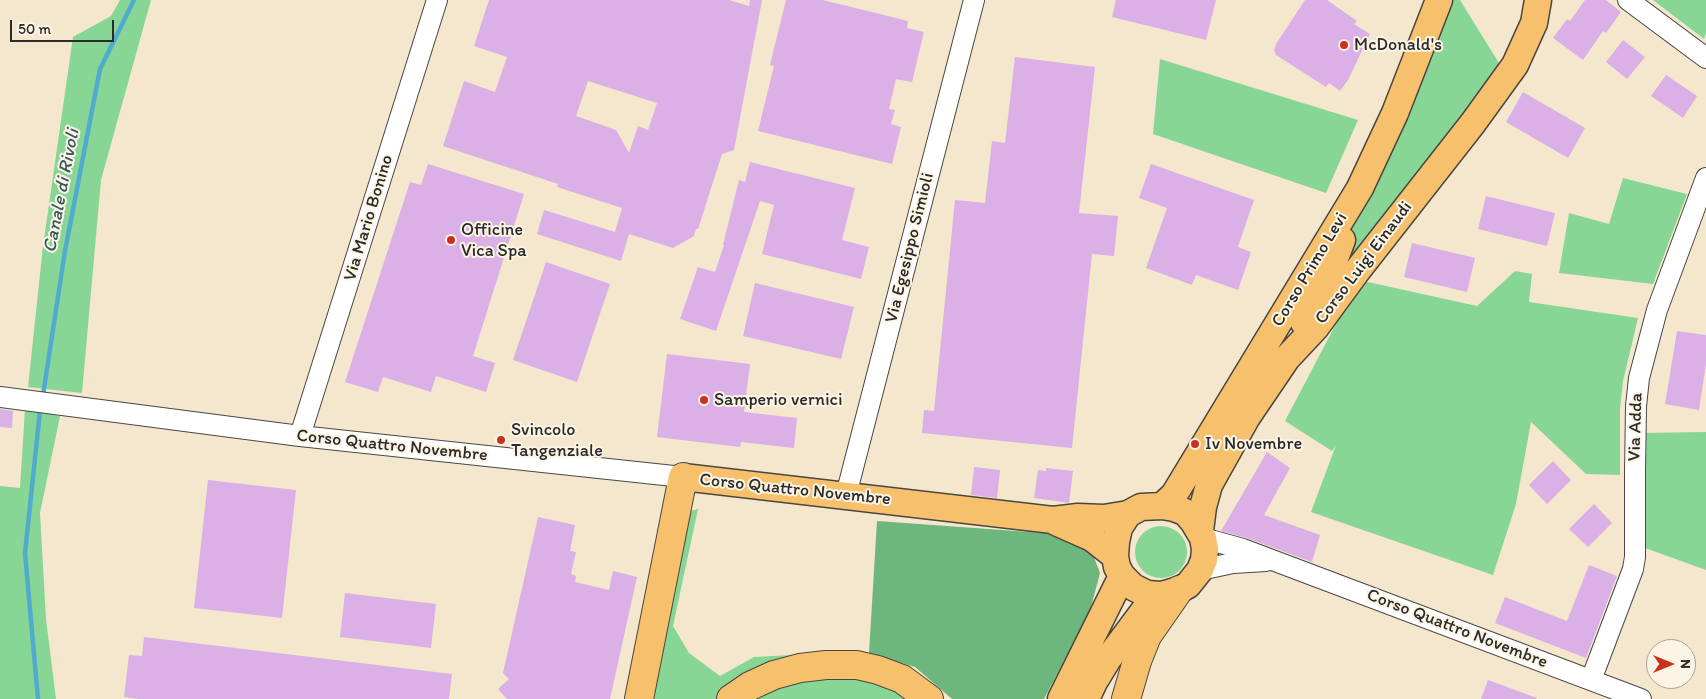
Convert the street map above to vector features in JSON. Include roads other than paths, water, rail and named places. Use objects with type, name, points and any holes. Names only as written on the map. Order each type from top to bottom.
[{"type":"highway","points":[[639,699],[683,477]]},
{"type":"highway","points":[[1126,699],[1137,661],[1170,592]]},
{"type":"highway","points":[[731,699],[750,686],[774,675],[800,668],[826,665],[857,666],[878,670],[902,679],[929,699]]},
{"type":"main road","name":"Corso Primo Levi","points":[[1162,506],[1174,495],[1360,188],[1395,113],[1438,0]]},
{"type":"main road","name":"Corso Luigi Einaudi","points":[[1201,534],[1203,507],[1212,479],[1247,417],[1287,358],[1316,327],[1357,271],[1473,123],[1515,65],[1534,23],[1538,0]]},
{"type":"main road","name":"Corso Primo Levi","points":[[1287,358],[1330,269],[1349,223],[1360,188]]},
{"type":"main road","name":"Corso Quattro Novembre","points":[[683,477],[1053,520],[1078,517],[1104,518],[1128,514]]},
{"type":"main road","points":[[1061,699],[1119,566],[1119,528],[1128,514],[1141,507],[1162,506],[1185,512],[1201,534],[1204,554],[1200,570],[1188,585],[1170,592],[1143,612],[1108,659],[1086,699]]},
{"type":"main road","name":"Corso Quattro Novembre","points":[[1053,520],[1092,538],[1119,566]]},
{"type":"main road","points":[[1119,566],[1133,587],[1140,591],[1148,594],[1170,592]]},
{"type":"street","name":"Via Mario Bonino","points":[[300,436],[437,0]]},
{"type":"street","name":"Via Egesippo Simioli","points":[[846,495],[974,0]]},
{"type":"street","points":[[1628,0],[1706,58]]},
{"type":"street","name":"Via Adda","points":[[1591,680],[1634,563],[1636,416],[1639,378],[1656,310],[1706,178]]},
{"type":"street","name":"Corso Quattro Novembre","points":[[0,397],[300,436],[683,477]]},
{"type":"street","name":"Corso Quattro Novembre","points":[[1201,534],[1641,699]]},
{"type":"street","name":"Corso Quattro Novembre","points":[[1200,570],[1233,563],[1272,560]]},
{"type":"waterway","name":"Canale di Rivoli","points":[[43,395],[65,251],[100,69],[134,0]]},
{"type":"waterway","points":[[38,699],[25,553],[40,411]]},
{"type":"place","name":"McDonald's","points":[[1344,45]]},
{"type":"place","name":"Officine Vica Spa","points":[[451,240]]},
{"type":"place","name":"Samperio vernici","points":[[704,400]]},
{"type":"place","name":"Svincolo Tangenziale","points":[[501,440]]},
{"type":"place","name":"Iv Novembre","points":[[1195,444]]}]
